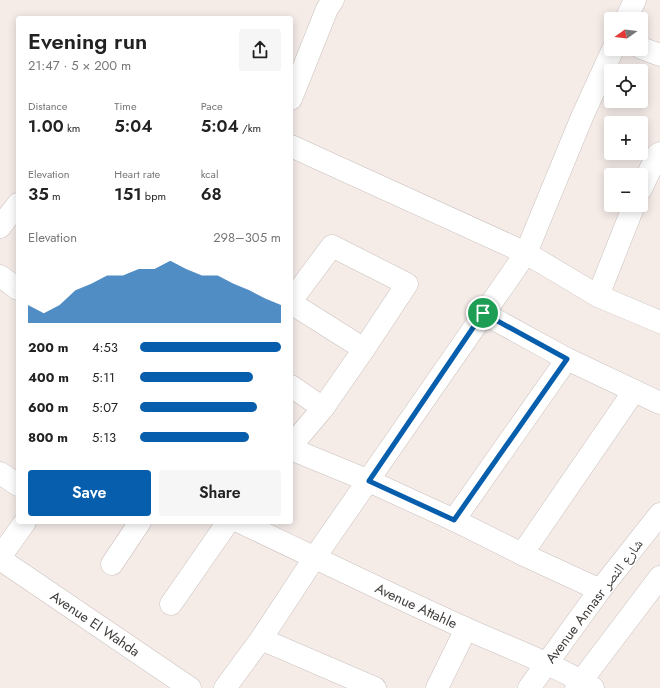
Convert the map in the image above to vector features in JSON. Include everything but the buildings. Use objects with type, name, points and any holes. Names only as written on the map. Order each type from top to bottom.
[{"type":"street","points":[[293,95],[327,9],[333,0]]},
{"type":"street","points":[[629,12],[635,0]]},
{"type":"street","points":[[648,51],[660,55]]},
{"type":"street","points":[[225,688],[261,639],[315,557],[526,253],[582,116],[610,56]]},
{"type":"street","points":[[293,147],[526,253],[598,296],[660,322]]},
{"type":"street","points":[[648,174],[660,153]]},
{"type":"street","points":[[0,228],[16,207]]},
{"type":"street","points":[[598,296],[631,212]]},
{"type":"street","points":[[293,299],[332,246],[407,284],[323,408],[293,446]]},
{"type":"street","points":[[0,276],[16,288]]},
{"type":"street","points":[[293,303],[364,349]]},
{"type":"street","points":[[483,313],[567,359],[660,403]]},
{"type":"street","points":[[454,520],[567,359]]},
{"type":"street","points":[[293,387],[323,408]]},
{"type":"street","points":[[522,554],[634,391]]},
{"type":"street","points":[[293,449],[369,481],[454,520],[522,554],[600,590]]},
{"type":"street","points":[[0,473],[16,484]]},
{"type":"street","name":"Avenue Annasr شارع النصر","points":[[529,688],[600,590],[660,514]]},
{"type":"street","points":[[0,558],[24,524]]},
{"type":"street","points":[[112,564],[139,524]]},
{"type":"street","points":[[171,604],[227,524]]},
{"type":"street","name":"Avenue Attahle","points":[[244,524],[466,629],[546,663],[583,685]]},
{"type":"street","name":"Avenue El Wahda","points":[[0,558],[190,688]]},
{"type":"street","points":[[583,685],[660,577]]},
{"type":"street","points":[[437,688],[466,629]]},
{"type":"street","points":[[261,639],[375,688]]},
{"type":"route","points":[[483,313],[567,359],[454,520],[369,481],[483,313]]}]
